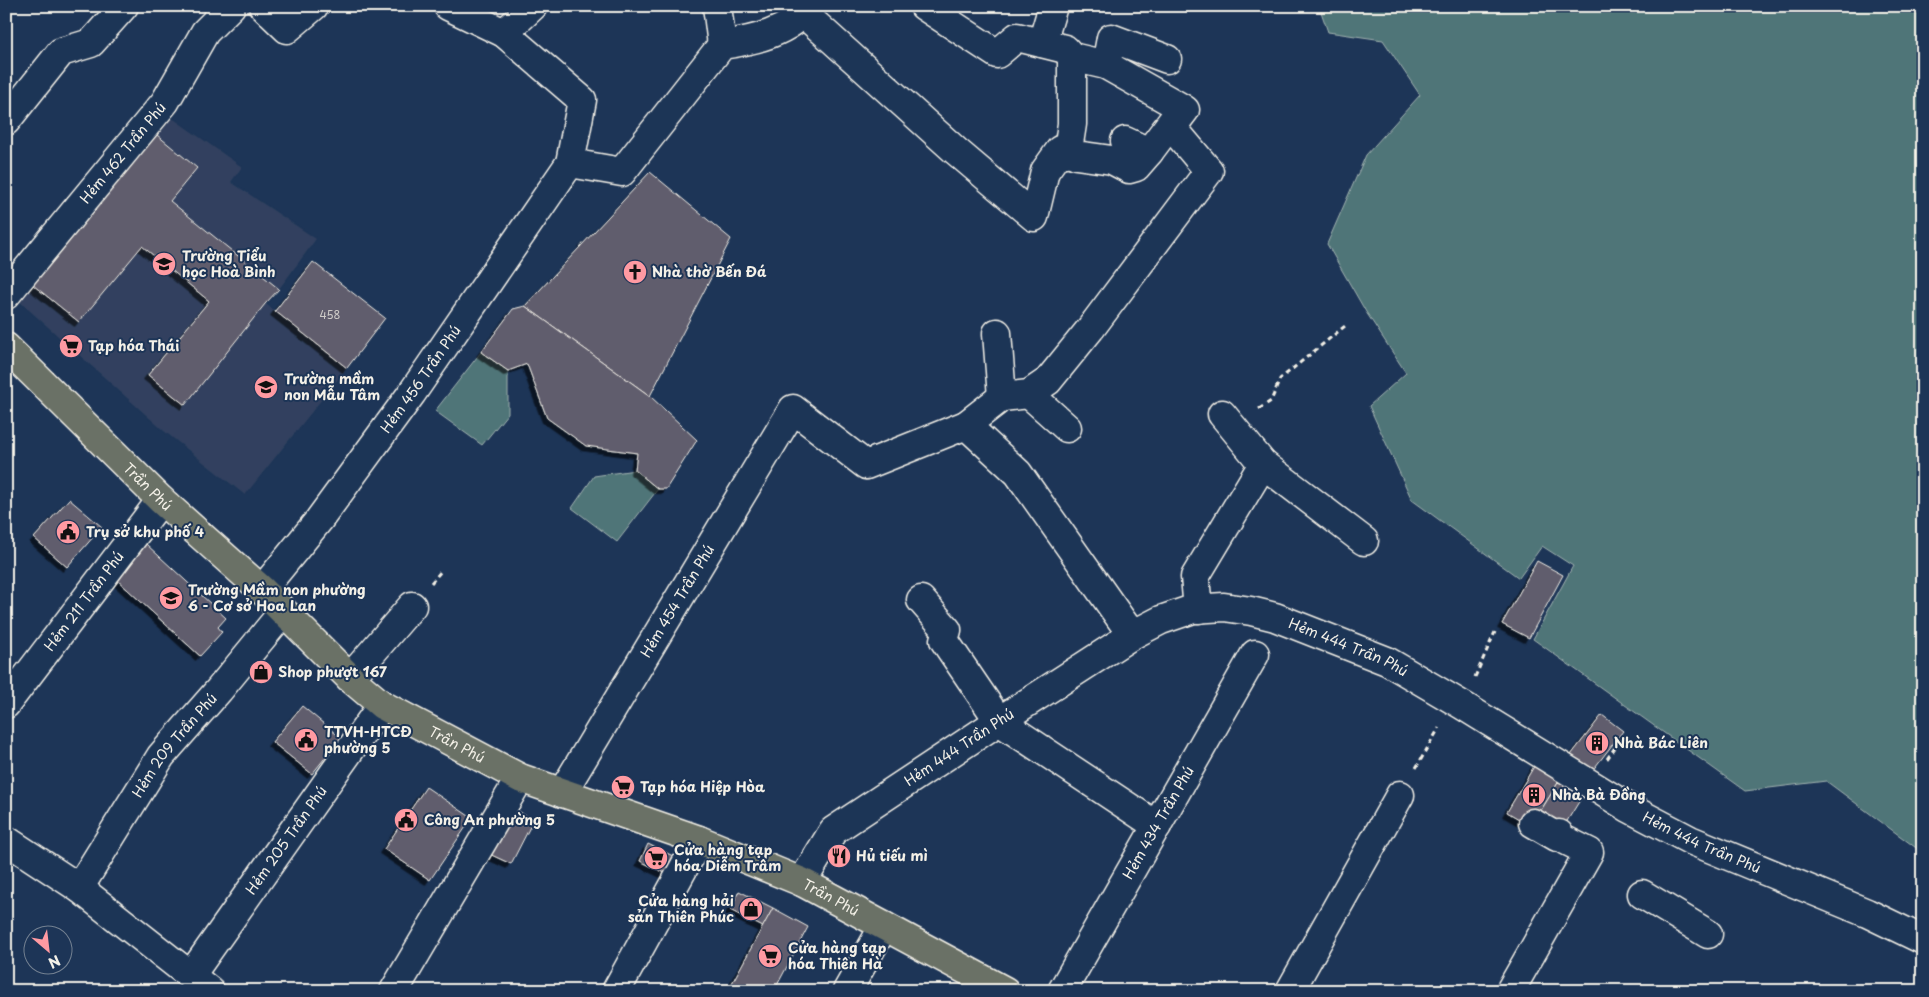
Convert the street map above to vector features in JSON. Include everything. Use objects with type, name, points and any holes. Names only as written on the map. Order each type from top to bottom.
[{"type":"main road","name":"Trần Phú","points":[[6,347],[161,500],[262,590],[350,678],[382,705],[520,778],[700,840],[802,882],[1005,991]]},
{"type":"street","points":[[6,121],[61,52],[91,43],[124,6]]},
{"type":"street","name":"Hẻm 462 Trần Phú","points":[[6,295],[164,102],[205,32],[231,6]]},
{"type":"street","points":[[263,6],[287,29],[314,6]]},
{"type":"street","points":[[448,6],[504,33],[582,100],[570,163],[622,172],[722,45],[750,41],[771,34],[791,24],[807,10],[956,151],[1034,217],[1045,171],[1060,150],[1065,153],[1068,150]]},
{"type":"street","points":[[504,33],[533,6]]},
{"type":"street","points":[[718,6],[722,45]]},
{"type":"street","points":[[924,6],[997,54],[1017,37],[1042,43],[1065,50],[1072,58],[1106,65],[1182,108],[1137,146],[1136,167],[1129,169],[1112,160],[1076,155],[1068,150]]},
{"type":"street","points":[[1042,43],[1053,6]]},
{"type":"street","points":[[1106,65],[1111,38],[1167,58]]},
{"type":"street","points":[[1068,150],[1072,124],[1072,58]]},
{"type":"street","points":[[1132,635],[1018,472],[966,425],[1015,395],[1048,381],[1085,336],[1209,171],[1172,127],[1185,110]]},
{"type":"street","name":"Hẻm 456 Trần Phú","points":[[262,590],[319,520],[412,393],[570,163]]},
{"type":"street","points":[[997,333],[1015,395],[1066,428]]},
{"type":"street","name":"Hẻm 454 Trần Phú","points":[[562,793],[793,409],[866,464],[966,425]]},
{"type":"street","points":[[1229,423],[1263,464],[1364,541]]},
{"type":"street","points":[[1198,608],[1195,577],[1263,464]]},
{"type":"street","name":"Hẻm 211 Trần Phú","points":[[6,704],[161,500]]},
{"type":"street","points":[[921,600],[947,630],[944,640],[999,721],[1157,826]]},
{"type":"street","points":[[350,678],[412,606]]},
{"type":"street","name":"Hẻm 444 Trần Phú","points":[[802,882],[833,832],[999,721],[1132,635],[1161,620],[1198,608],[1224,607],[1275,617],[1387,661],[1629,808],[1690,840],[1867,913],[1923,940]]},
{"type":"street","name":"Hẻm 209 Trần Phú","points":[[79,888],[161,756],[219,690],[282,612]]},
{"type":"street","name":"Hẻm 434 Trần Phú","points":[[1062,991],[1255,654]]},
{"type":"street","name":"Hẻm 205 Trần Phú","points":[[201,983],[382,705]]},
{"type":"street","points":[[394,991],[520,778]]},
{"type":"street","points":[[1290,991],[1400,794]]},
{"type":"street","points":[[1510,991],[1588,852],[1563,837],[1557,837],[1533,823]]},
{"type":"street","points":[[6,840],[79,888],[201,983]]},
{"type":"street","points":[[616,991],[700,840]]},
{"type":"street","points":[[1642,894],[1708,934]]},
{"type":"street","points":[[846,991],[884,926]]},
{"type":"path","points":[[1229,423],[1244,418],[1271,401],[1280,378],[1345,326]]},
{"type":"path","points":[[1400,794],[1459,703],[1495,632]]},
{"type":"shaded area","name":"Trường Tiểu học Hoà Bình","points":[[158,108],[242,167],[231,182],[316,239],[266,304],[347,368],[245,495],[164,431],[9,292]]},
{"type":"green space","points":[[1319,6],[1923,6],[1923,853],[1826,781],[1745,791],[1533,639],[1573,566],[1542,546],[1519,578],[1412,500],[1369,406],[1406,373],[1366,312],[1327,244],[1366,155],[1420,95],[1383,40],[1328,32]]},
{"type":"green space","points":[[481,352],[508,371],[508,413],[482,445],[435,411]]},
{"type":"green space","points":[[635,470],[658,489],[617,542],[572,508],[594,476]]},
{"type":"building","points":[[151,130],[197,168],[170,201],[279,289],[185,405],[148,375],[209,301],[142,246],[79,322],[28,281]]},
{"type":"building","name":"Nhà thờ Bến Đá","points":[[650,172],[731,239],[650,396],[525,306]]},
{"type":"building","points":[[313,262],[385,318],[347,368],[275,311]]},
{"type":"building","points":[[525,306],[650,396],[697,440],[666,489],[658,489],[635,470],[637,453],[586,446],[547,418],[527,364],[508,371],[481,352],[513,309]]},
{"type":"building","name":"Trụ sở khu phố 4","points":[[69,499],[102,527],[67,567],[34,538]]},
{"type":"building","name":"Trường Mầm non phường 6 - Cơ sở Hoa Lan","points":[[146,544],[226,618],[218,627],[222,632],[200,656],[115,578]]},
{"type":"building","points":[[1537,561],[1563,575],[1529,638],[1502,624]]},
{"type":"building","name":"TTVH-HTCĐ phường 5","points":[[302,706],[341,738],[312,774],[272,742]]},
{"type":"building","name":"Nhà Bác Liên","points":[[1602,715],[1623,731],[1592,771],[1571,755]]},
{"type":"building","name":"Nhà Bà Đồng","points":[[1536,763],[1561,778],[1531,826],[1507,812]]},
{"type":"building","points":[[1561,778],[1585,792],[1559,834],[1535,820]]},
{"type":"building","points":[[426,787],[472,818],[430,880],[384,849]]},
{"type":"building","points":[[510,805],[533,821],[511,864],[485,852]]},
{"type":"building","name":"Cửa hàng tạp hóa Diễm Trâm","points":[[648,844],[673,856],[665,873],[640,861]]},
{"type":"building","name":"Cửa hàng hải sản Thiên Phúc","points":[[739,891],[773,908],[763,927],[730,910]]},
{"type":"building","name":"Cửa hàng tạp hóa Thiên Hà","points":[[773,908],[808,927],[774,991],[741,991],[731,985]]},
{"type":"place","name":"Trường Tiểu học Hoà Bình","points":[[164,264]]},
{"type":"place","name":"Nhà thờ Bến Đá","points":[[635,272]]},
{"type":"place","name":"Tạp hóa Thái","points":[[71,346]]},
{"type":"place","name":"Trường mầm non Mẫu Tâm","points":[[266,387]]},
{"type":"place","name":"Trụ sở khu phố 4","points":[[68,532]]},
{"type":"place","name":"Trường Mầm non phường 6 - Cơ sở Hoa Lan","points":[[171,598]]},
{"type":"place","name":"Shop phượt 167","points":[[261,672]]},
{"type":"place","name":"TTVH-HTCĐ phường 5","points":[[306,740]]},
{"type":"place","name":"Nhà Bác Liên","points":[[1597,743]]},
{"type":"place","name":"Tạp hóa Hiệp Hòa","points":[[623,787]]},
{"type":"place","name":"Nhà Bà Đồng","points":[[1534,795]]},
{"type":"place","name":"Công An phường 5","points":[[406,820]]},
{"type":"place","name":"Hủ tiếu mì","points":[[839,856]]},
{"type":"place","name":"Cửa hàng tạp hóa Diễm Trâm","points":[[656,858]]},
{"type":"place","name":"Cửa hàng hải sản Thiên Phúc","points":[[751,909]]},
{"type":"place","name":"Cửa hàng tạp hóa Thiên Hà","points":[[770,956]]}]
